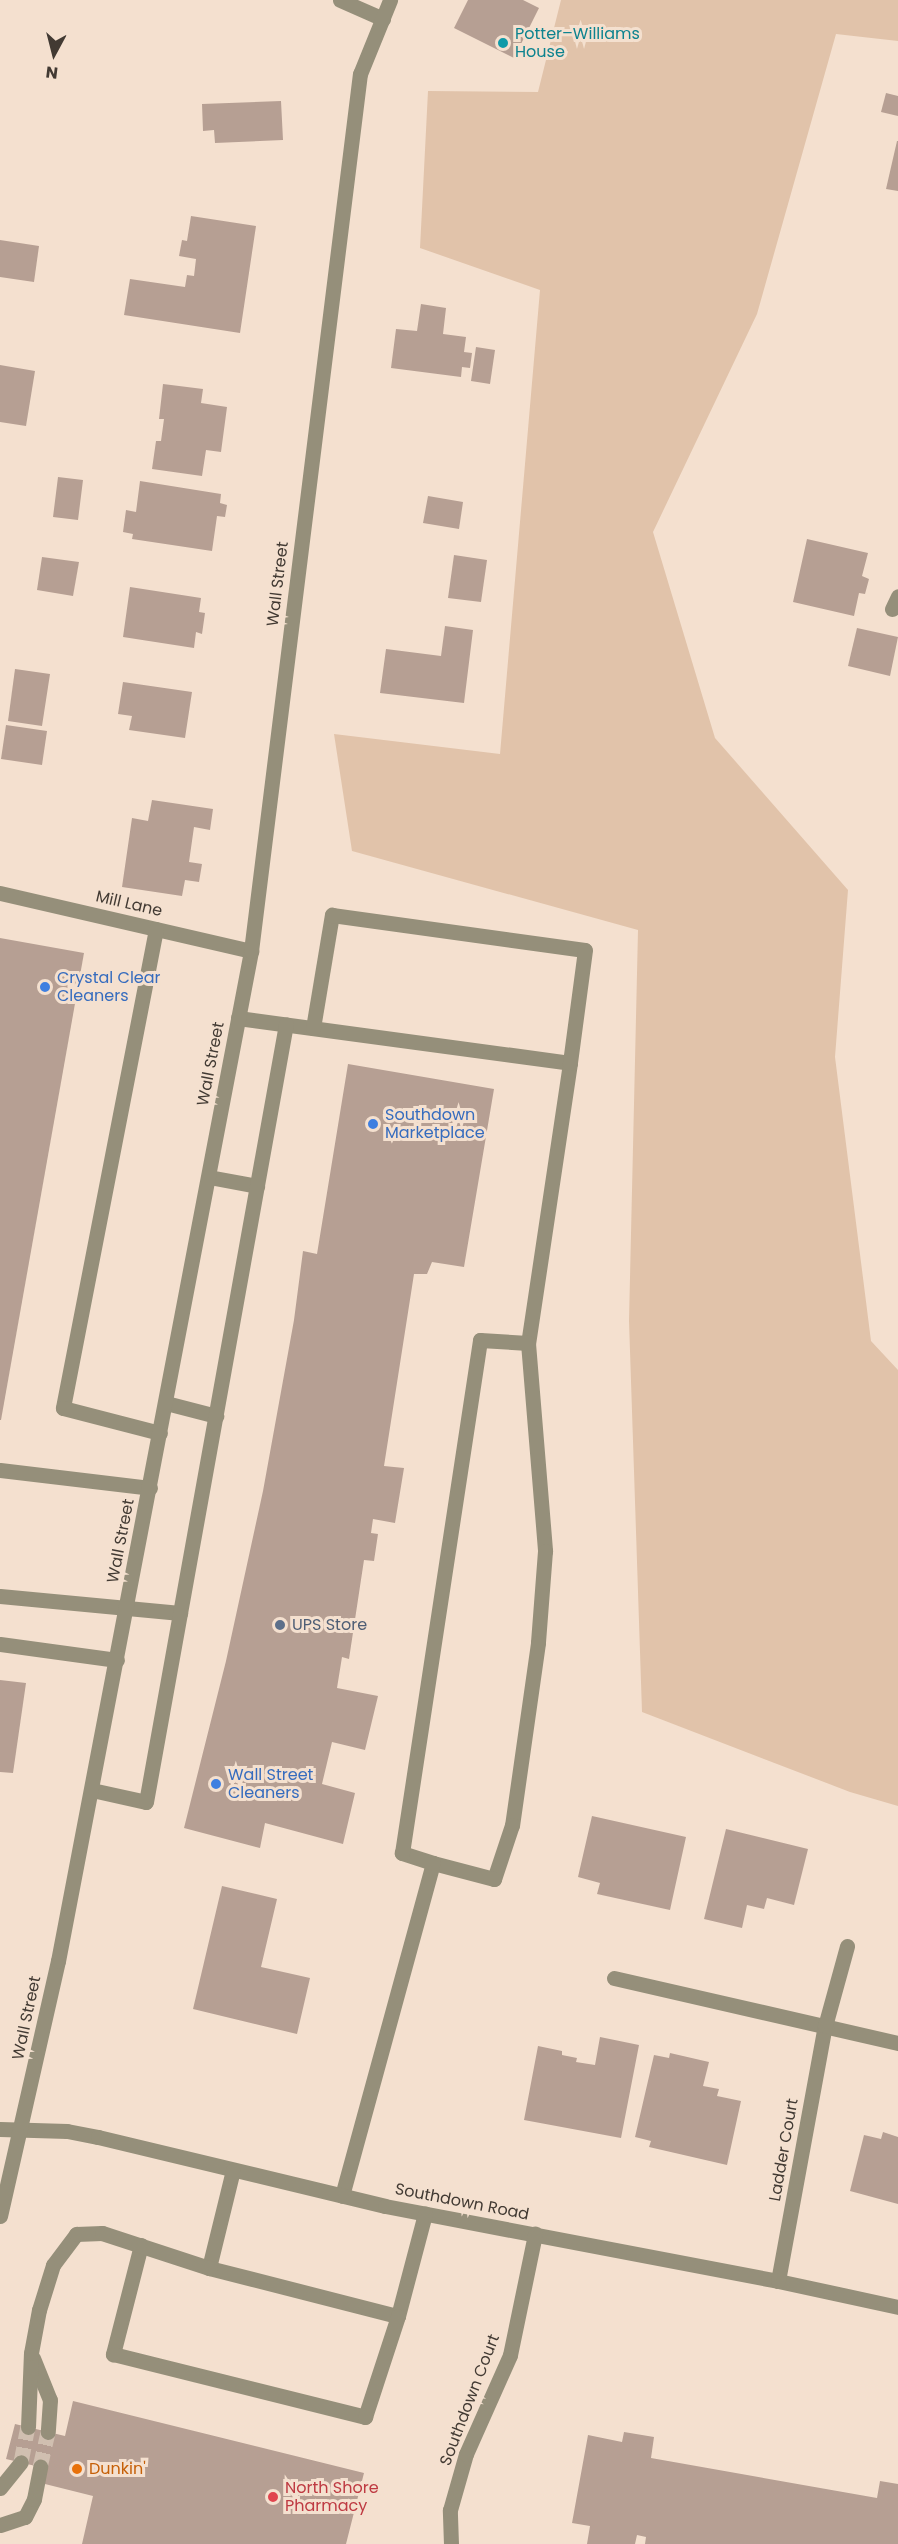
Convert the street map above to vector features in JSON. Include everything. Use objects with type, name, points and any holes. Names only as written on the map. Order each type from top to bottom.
[{"type":"street","points":[[340,0],[382,19]]},
{"type":"street","name":"Wall Street","points":[[0,2216],[58,1961],[92,1790],[251,951],[360,74],[390,0]]},
{"type":"street","name":"Mill Lane","points":[[0,893],[251,951]]},
{"type":"street","points":[[313,1028],[332,915],[585,950],[528,1343],[545,1551],[538,1643],[512,1825],[494,1879],[402,1853],[480,1340],[528,1343]]},
{"type":"street","points":[[156,929],[63,1408],[160,1433]]},
{"type":"street","points":[[238,1018],[570,1063]]},
{"type":"street","points":[[92,1790],[146,1802],[286,1024]]},
{"type":"street","points":[[209,1177],[257,1186]]},
{"type":"street","points":[[166,1403],[216,1416]]},
{"type":"street","points":[[0,1470],[150,1488]]},
{"type":"street","points":[[0,1596],[127,1610],[164,1609],[180,1613]]},
{"type":"street","points":[[0,1644],[117,1660]]},
{"type":"street","points":[[342,2196],[433,1863]]},
{"type":"street","name":"Ladder Court","points":[[778,2281],[825,2026],[847,1946]]},
{"type":"street","points":[[614,1978],[898,2043]]},
{"type":"street","name":"Southdown Road","points":[[0,2129],[67,2131],[98,2137],[425,2214],[778,2281],[898,2307]]},
{"type":"street","points":[[209,2268],[233,2170]]},
{"type":"street","points":[[141,2246],[112,2354],[365,2417],[398,2316],[425,2214]]},
{"type":"street","points":[[28,2427],[31,2353],[39,2310],[53,2265],[76,2234],[102,2233],[209,2268],[398,2316]]},
{"type":"street","name":"Southdown Court","points":[[452,2544],[450,2510],[466,2454],[510,2355],[535,2234]]},
{"type":"street","points":[[31,2353],[50,2400],[48,2432]]},
{"type":"street","points":[[0,2488],[21,2462]]},
{"type":"street","points":[[0,2525],[25,2517],[34,2499],[40,2467]]},
{"type":"shaded area","points":[[561,0],[898,0],[898,41],[836,34],[757,314],[653,532],[715,738],[848,890],[835,1057],[871,1341],[898,1370],[898,1806],[850,1792],[642,1712],[629,1321],[638,930],[352,851],[334,734],[500,754],[540,290],[420,248],[428,91],[538,92]]},
{"type":"building","name":"Potter–Williams House","points":[[468,0],[523,0],[539,8],[514,58],[454,28]]},
{"type":"building","points":[[886,93],[898,96],[898,116],[881,112]]},
{"type":"building","points":[[281,101],[283,140],[215,143],[214,130],[203,131],[202,104]]},
{"type":"building","points":[[898,141],[898,191],[886,189]]},
{"type":"building","points":[[191,216],[256,226],[240,333],[124,315],[130,279],[185,287],[187,275],[194,276],[196,259],[179,256],[182,240],[187,241]]},
{"type":"building","points":[[0,240],[39,246],[34,282],[0,277]]},
{"type":"building","points":[[421,304],[446,308],[443,334],[466,337],[464,352],[472,353],[470,368],[462,367],[461,377],[391,368],[396,329],[417,331]]},
{"type":"building","points":[[476,347],[495,350],[490,384],[471,381]]},
{"type":"building","points":[[0,365],[35,371],[26,426],[0,422]]},
{"type":"building","points":[[163,384],[203,389],[201,403],[227,407],[221,452],[206,450],[202,476],[152,469],[156,441],[161,441],[164,419],[159,419]]},
{"type":"building","points":[[58,477],[83,480],[78,520],[53,517]]},
{"type":"building","points":[[140,481],[221,494],[220,503],[227,505],[225,517],[217,516],[212,551],[132,539],[133,534],[123,532],[126,510],[136,512]]},
{"type":"building","points":[[428,496],[463,502],[459,529],[423,523]]},
{"type":"building","points":[[807,539],[868,553],[862,576],[869,579],[865,594],[859,593],[854,616],[793,602]]},
{"type":"building","points":[[454,555],[487,560],[481,602],[448,598]]},
{"type":"building","points":[[42,557],[79,562],[73,596],[37,590]]},
{"type":"building","points":[[130,587],[201,598],[199,612],[205,613],[202,634],[196,632],[194,648],[123,637]]},
{"type":"building","points":[[445,626],[473,630],[464,703],[380,693],[386,649],[441,656]]},
{"type":"building","points":[[857,628],[898,637],[890,676],[848,666]]},
{"type":"building","points":[[15,669],[50,674],[42,726],[8,721]]},
{"type":"building","points":[[123,682],[192,692],[185,738],[129,730],[132,716],[118,714]]},
{"type":"building","points":[[6,725],[47,731],[42,765],[1,759]]},
{"type":"building","points":[[152,800],[213,809],[210,830],[194,827],[189,862],[202,864],[199,882],[185,880],[182,896],[122,887],[132,818],[148,821]]},
{"type":"building","points":[[0,938],[84,953],[1,1420],[0,1420]]},
{"type":"building","points":[[348,1064],[494,1089],[464,1267],[432,1262],[427,1274],[414,1274],[384,1466],[404,1468],[395,1523],[373,1519],[371,1533],[378,1534],[374,1561],[364,1560],[349,1659],[342,1657],[337,1688],[378,1696],[365,1750],[332,1742],[322,1784],[355,1793],[343,1844],[265,1823],[260,1848],[184,1828],[226,1661],[263,1491],[294,1320],[303,1251],[317,1254]]},
{"type":"building","points":[[0,1680],[26,1683],[13,1773],[0,1772]]},
{"type":"building","points":[[592,1816],[686,1837],[670,1910],[597,1894],[600,1883],[578,1877]]},
{"type":"building","points":[[726,1829],[808,1849],[794,1905],[767,1898],[764,1909],[747,1905],[742,1928],[704,1919]]},
{"type":"building","points":[[222,1886],[277,1899],[261,1967],[310,1978],[297,2034],[193,2009]]},
{"type":"building","points":[[600,2037],[639,2045],[621,2138],[524,2120],[538,2046],[562,2051],[562,2055],[577,2058],[576,2062],[595,2065]]},
{"type":"building","points":[[670,2053],[709,2062],[703,2086],[719,2089],[717,2096],[741,2101],[727,2165],[649,2147],[651,2141],[635,2137],[654,2055],[669,2058]]},
{"type":"building","points":[[883,2132],[898,2137],[898,2204],[850,2191],[864,2135],[881,2139]]},
{"type":"building","points":[[73,2401],[364,2473],[346,2544],[82,2544],[93,2496],[41,2483],[44,2468],[6,2459],[15,2424],[65,2436]]},
{"type":"building","points":[[624,2432],[654,2437],[651,2458],[877,2498],[880,2481],[898,2484],[898,2544],[645,2544],[646,2537],[637,2535],[635,2544],[587,2544],[590,2526],[572,2523],[588,2435],[622,2442]]},
{"type":"tunnel","points":[[21,2462],[28,2427]]},
{"type":"tunnel","points":[[40,2467],[48,2432]]},
{"type":"place","name":"Potter–Williams House","points":[[503,43]]},
{"type":"place","name":"Crystal Clear Cleaners","points":[[45,987]]},
{"type":"place","name":"Southdown Marketplace","points":[[373,1124]]},
{"type":"place","name":"UPS Store","points":[[280,1625]]},
{"type":"place","name":"Wall Street Cleaners","points":[[216,1784]]},
{"type":"place","name":"Dunkin'","points":[[77,2469]]},
{"type":"place","name":"North Shore Pharmacy","points":[[273,2497]]}]
